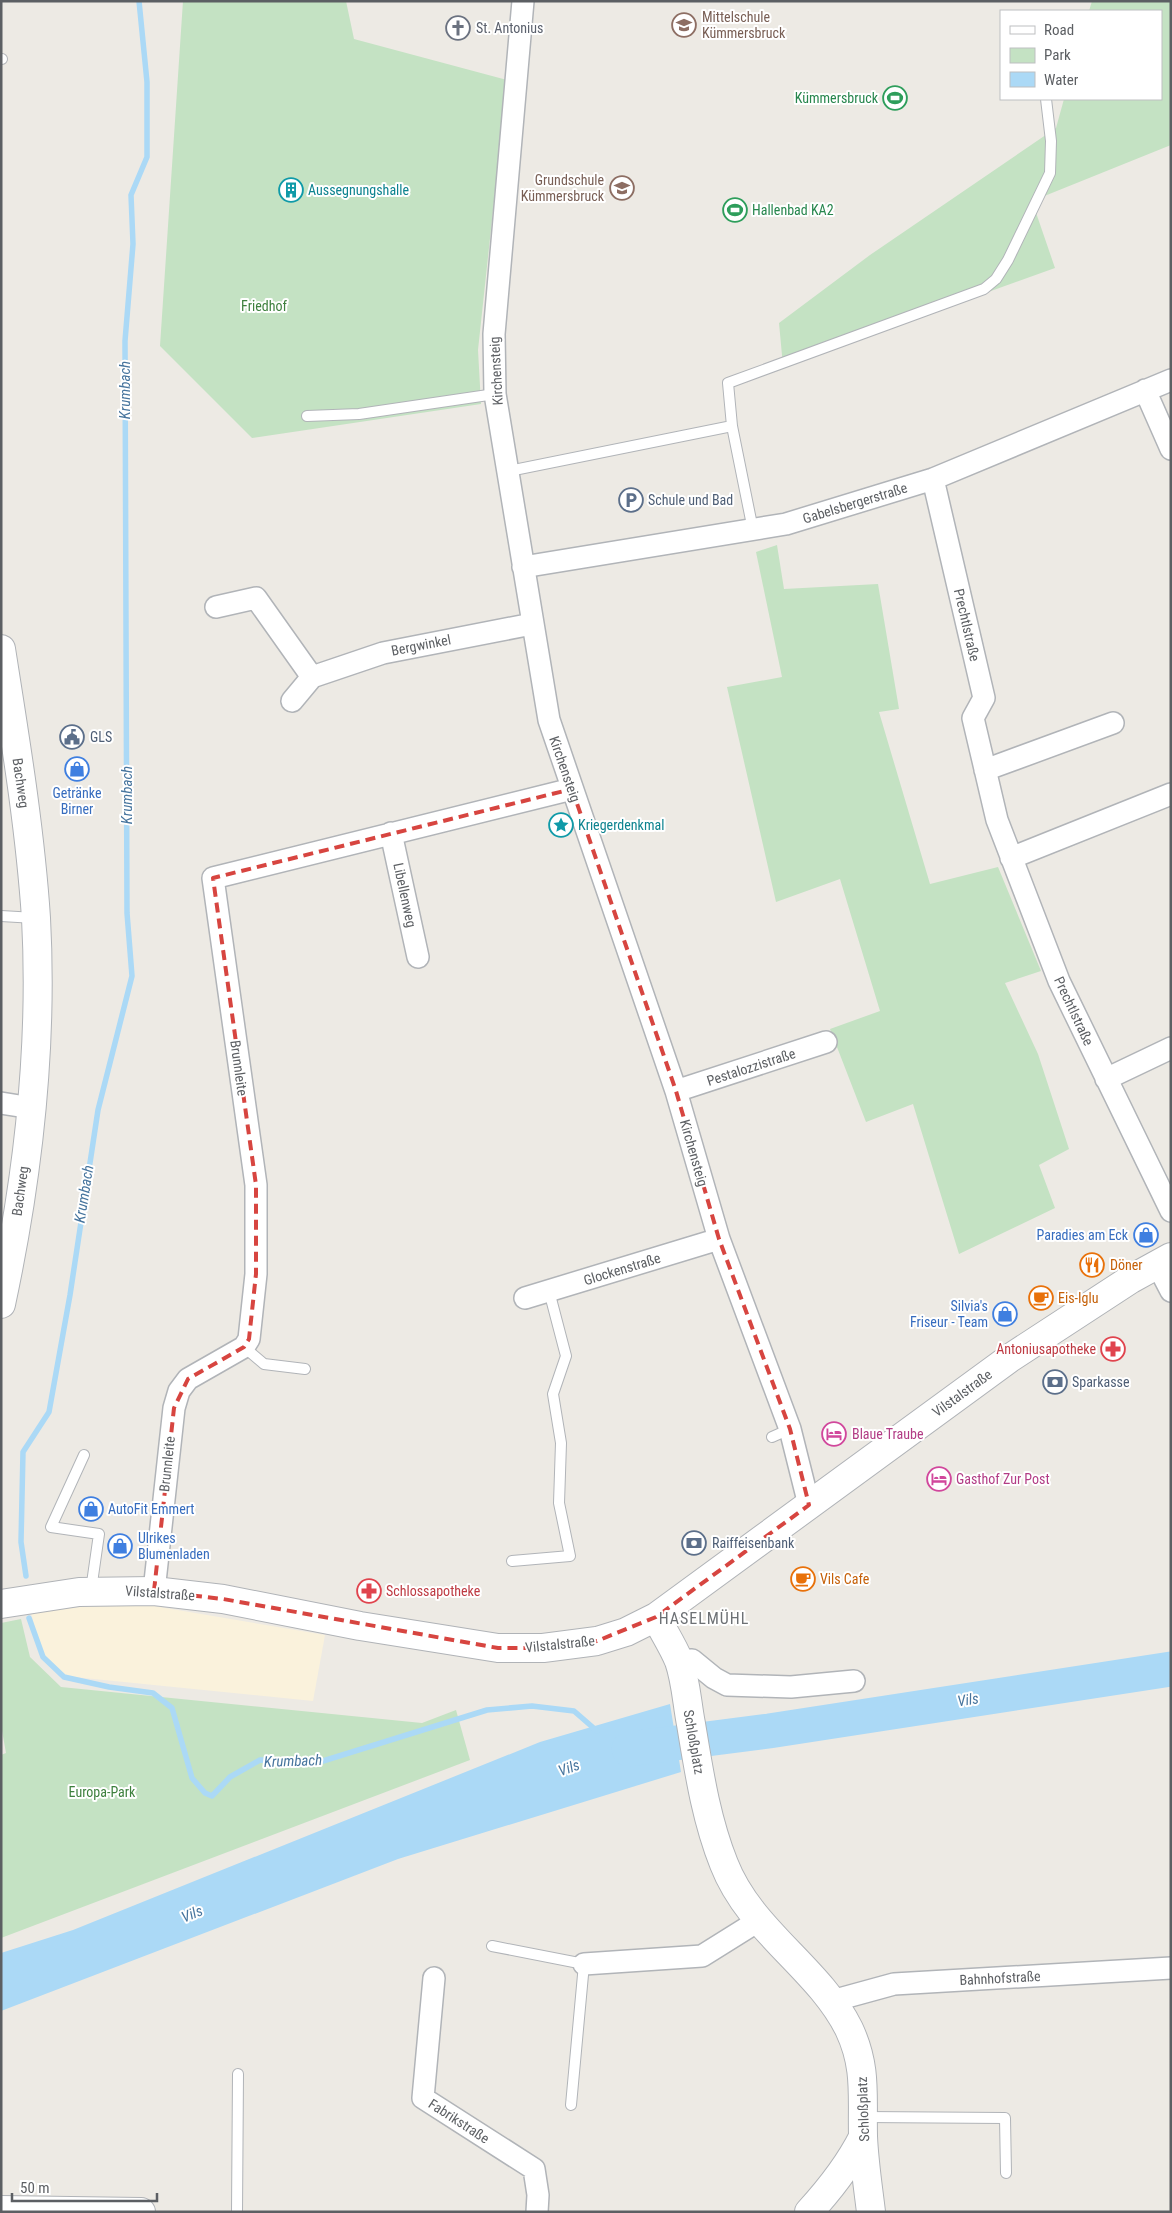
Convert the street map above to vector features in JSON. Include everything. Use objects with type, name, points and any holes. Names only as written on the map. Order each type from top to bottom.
[{"type":"street","name":"Kirchensteig","points":[[523,1],[494,334],[495,394],[549,720],[676,1092],[719,1239],[781,1433],[809,1505]]},
{"type":"street","name":"Gabelsbergerstraße","points":[[523,567],[786,524],[933,479],[1171,380]]},
{"type":"street","points":[[1145,390],[1171,449]]},
{"type":"street","name":"Prechtlstraße","points":[[933,479],[984,698],[973,718],[996,820],[1059,981],[1171,1211]]},
{"type":"street","points":[[216,608],[256,598],[312,677],[292,701]]},
{"type":"street","name":"Bergwinkel","points":[[312,677],[383,653],[532,624]]},
{"type":"street","name":"Bachweg","points":[[1,649],[27,822],[36,918],[38,1014],[32,1108],[3,1287]]},
{"type":"street","points":[[986,770],[1113,723]]},
{"type":"street","name":"Brunnleite","points":[[154,1591],[174,1408],[179,1391],[188,1379],[244,1348],[249,1339],[256,1274],[256,1185],[213,878],[572,789]]},
{"type":"street","points":[[1011,858],[1171,794]]},
{"type":"street","name":"Libellenweg","points":[[391,833],[418,957]]},
{"type":"street","name":"Pestalozzistraße","points":[[676,1092],[826,1042]]},
{"type":"street","points":[[1106,1079],[1171,1048]]},
{"type":"street","points":[[1,1103],[32,1108]]},
{"type":"street","name":"Glockenstraße","points":[[525,1298],[719,1239]]},
{"type":"street","name":"Vilstalstraße","points":[[1,1604],[91,1591],[154,1591],[223,1599],[360,1626],[498,1648],[543,1648],[597,1641],[626,1632],[656,1617],[1010,1358],[1131,1279],[1164,1260],[1171,1291]]},
{"type":"street","name":"Schloßplatz","points":[[656,1617],[681,1670],[703,1795],[713,1835],[725,1867],[758,1921],[832,2001],[849,2029],[861,2060],[865,2091],[864,2127],[870,2212]]},
{"type":"street","points":[[681,1670],[692,1660],[714,1678],[727,1685],[791,1687],[854,1681]]},
{"type":"street","points":[[584,1964],[702,1956],[758,1921]]},
{"type":"street","name":"Bahnhofstraße","points":[[832,2001],[894,1984],[1171,1968]]},
{"type":"street","name":"Fabrikstraße","points":[[434,1978],[423,2098],[534,2169],[538,2195],[537,2212]]},
{"type":"street","points":[[809,2212],[854,2156],[864,2127]]},
{"type":"street","points":[[1,2210],[141,2212]]},
{"type":"lane","points":[[753,530],[732,426],[728,383],[984,289],[996,279],[1008,260],[1050,173],[1051,141],[1046,100]]},
{"type":"lane","points":[[307,416],[359,414],[495,394]]},
{"type":"lane","points":[[509,471],[732,426]]},
{"type":"lane","points":[[1,916],[36,918]]},
{"type":"lane","points":[[512,1561],[570,1556],[558,1503],[561,1443],[553,1394],[566,1356],[549,1291]]},
{"type":"lane","points":[[244,1348],[264,1364],[304,1369]]},
{"type":"lane","points":[[84,1455],[51,1527],[99,1534],[91,1591]]},
{"type":"lane","points":[[492,1946],[584,1964],[571,2105]]},
{"type":"lane","points":[[236,2212],[238,2074]]},
{"type":"lane","points":[[864,2127],[1005,2118],[1006,2173]]},
{"type":"highlighted area","points":[[572,789],[676,1091],[719,1239],[790,1429],[809,1505],[656,1617],[597,1641],[543,1648],[498,1648],[223,1599],[154,1591],[174,1408],[188,1379],[244,1347],[249,1339],[256,1274],[256,1185],[213,878]]},
{"type":"shaded area","points":[[130,1602],[325,1635],[313,1701],[64,1676],[41,1654],[31,1612]]},
{"type":"green space","name":"Friedhof","points":[[183,1],[346,1],[354,39],[507,80],[478,350],[481,404],[252,438],[160,346]]},
{"type":"green space","points":[[1092,1],[1171,1],[1171,145],[1032,201],[1055,268],[783,366],[779,323],[870,255],[1056,128],[1064,100],[1162,100],[1162,10],[1089,10]]},
{"type":"green space","points":[[777,545],[784,589],[878,584],[899,709],[879,712],[930,884],[998,867],[1041,971],[1005,983],[1038,1054],[1069,1149],[1039,1165],[1055,1208],[959,1254],[913,1104],[866,1122],[830,1029],[880,1011],[840,879],[776,902],[727,687],[782,677],[756,552]]},
{"type":"green space","name":"Europa-Park","points":[[21,1619],[30,1657],[61,1687],[422,1723],[456,1710],[470,1760],[1,1938],[1,1755],[6,1753],[1,1725],[1,1623]]},
{"type":"water","points":[[670,1704],[681,1772],[398,1859],[1,2011],[1,1953],[73,1930],[540,1742]]},
{"type":"waterway","name":"Krumbach","points":[[26,1576],[21,1542],[23,1452],[49,1412],[70,1295],[98,1110],[132,976],[127,913],[125,341],[133,244],[131,195],[147,157],[147,82],[139,1]]},
{"type":"waterway","name":"Krumbach","points":[[29,1618],[43,1657],[64,1677],[109,1687],[153,1693],[172,1708],[192,1778],[205,1793],[212,1796],[230,1777],[260,1760],[323,1761],[487,1710],[532,1706],[574,1711],[597,1731]]},
{"type":"waterway","name":"Vils","points":[[629,1749],[769,1731],[1171,1669]]},
{"type":"place","name":"Mittelschule Kümmersbruck","points":[[684,25]]},
{"type":"place","name":"St. Antonius","points":[[458,28]]},
{"type":"place","name":"Kümmersbruck","points":[[895,98]]},
{"type":"place","name":"Grundschule Kümmersbruck","points":[[622,188]]},
{"type":"place","name":"Aussegnungshalle","points":[[291,190]]},
{"type":"place","name":"Hallenbad KA2","points":[[735,210]]},
{"type":"place","name":"Schule und Bad","points":[[631,500]]},
{"type":"place","name":"GLS","points":[[72,737]]},
{"type":"place","name":"Getränke Birner","points":[[77,769]]},
{"type":"place","name":"Kriegerdenkmal","points":[[561,825]]},
{"type":"place","name":"Paradies am Eck","points":[[1146,1235]]},
{"type":"place","name":"Döner","points":[[1092,1265]]},
{"type":"place","name":"Eis-Iglu","points":[[1041,1298]]},
{"type":"place","name":"Silvia's Friseur - Team","points":[[1005,1314]]},
{"type":"place","name":"Antoniusapotheke","points":[[1113,1349]]},
{"type":"place","name":"Sparkasse","points":[[1055,1382]]},
{"type":"place","name":"Blaue Traube","points":[[834,1434]]},
{"type":"place","name":"Gasthof Zur Post","points":[[939,1479]]},
{"type":"place","name":"AutoFit Emmert","points":[[91,1509]]},
{"type":"place","name":"Raiffeisenbank","points":[[694,1543]]},
{"type":"place","name":"Ulrikes Blumenladen","points":[[120,1546]]},
{"type":"place","name":"Vils Cafe","points":[[803,1579]]},
{"type":"place","name":"Schlossapotheke","points":[[369,1591]]},
{"type":"district","name":"HASELMÜHL","points":[[704,1618]]}]
